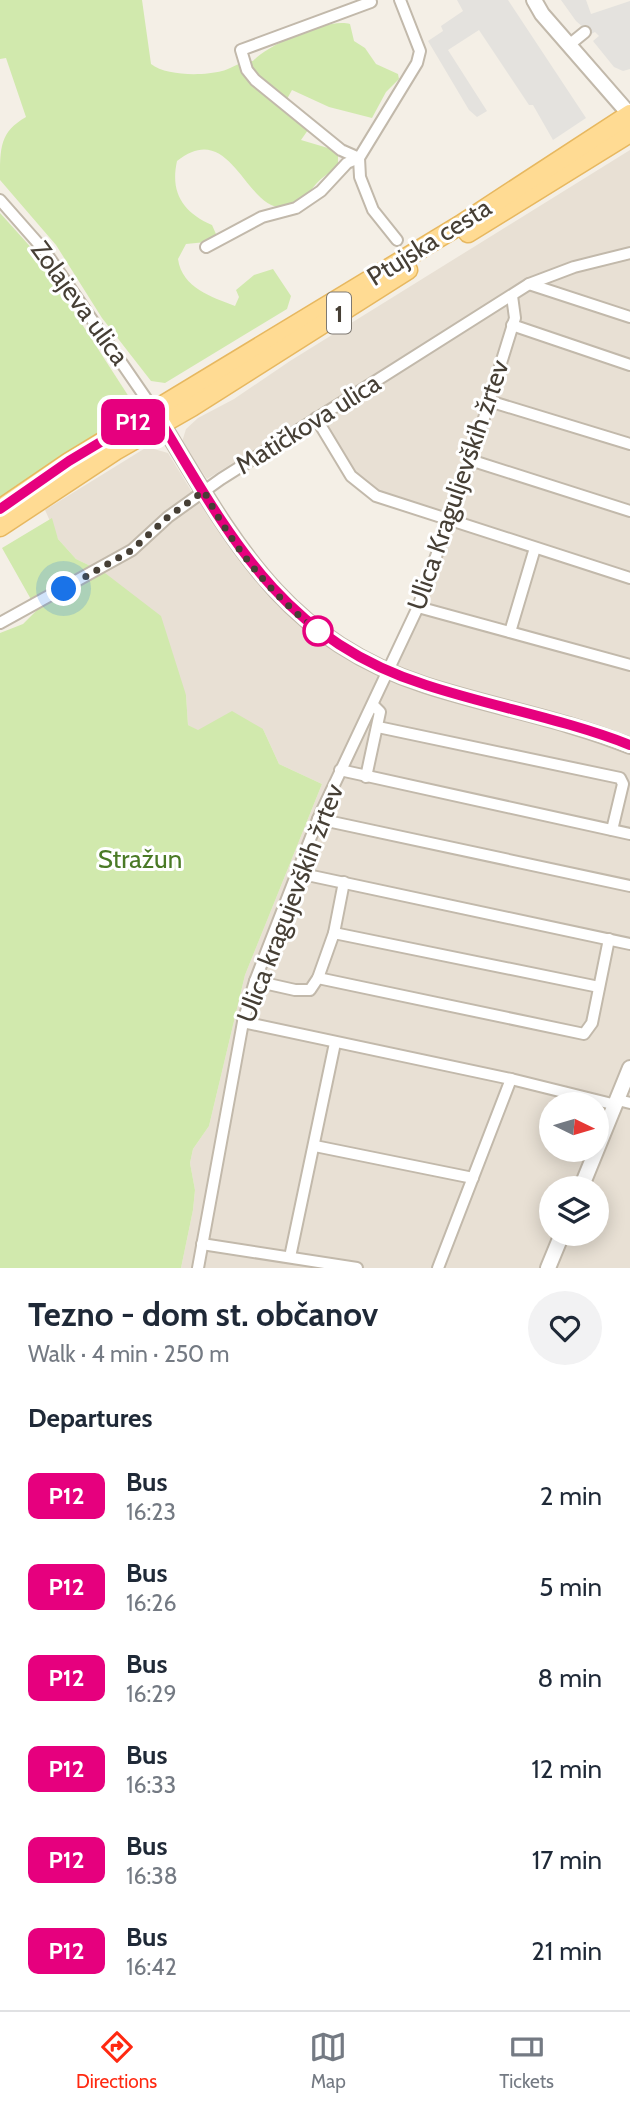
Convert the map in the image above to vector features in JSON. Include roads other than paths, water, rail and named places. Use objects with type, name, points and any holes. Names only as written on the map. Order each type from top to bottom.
[{"type":"main road","name":"Ptujska cesta","points":[[0,527],[115,451],[159,417],[460,225],[627,111]]},
{"type":"main road","name":"Ptujska cesta","points":[[0,509],[69,461],[159,417],[630,133]]},
{"type":"street","points":[[397,240],[373,210],[360,177],[359,158],[417,63],[420,51],[400,0]]},
{"type":"street","points":[[534,0],[542,14],[627,111]]},
{"type":"street","points":[[359,158],[341,150],[256,80],[247,70],[241,50],[370,2]]},
{"type":"street","points":[[569,45],[585,32]]},
{"type":"street","points":[[206,247],[262,217],[296,208],[321,191],[347,163],[359,158]]},
{"type":"street","name":"Zolajeva ulica","points":[[0,200],[44,250],[159,417]]},
{"type":"street","name":"Matičkova ulica","points":[[0,623],[132,550],[168,517],[204,491],[529,285],[574,267],[630,253]]},
{"type":"street","points":[[529,285],[630,317]]},
{"type":"street","name":"Ulica Kraguljevških žrtev","points":[[390,671],[418,607],[470,460],[516,311],[512,296]]},
{"type":"street","points":[[512,325],[630,365]]},
{"type":"street","points":[[489,401],[630,443]]},
{"type":"street","points":[[159,417],[240,550],[283,601],[330,639],[390,671],[426,685],[630,746]]},
{"type":"street","points":[[316,418],[351,475],[376,496],[630,578]]},
{"type":"street","points":[[470,460],[630,511]]},
{"type":"street","points":[[510,632],[535,548]]},
{"type":"street","points":[[418,607],[630,665]]},
{"type":"street","name":"Ulica kragujevških žrtev","points":[[198,1268],[243,1023],[255,981],[318,819],[390,671]]},
{"type":"street","points":[[366,777],[380,712],[373,705]]},
{"type":"street","points":[[377,727],[620,778],[622,783],[612,830]]},
{"type":"street","points":[[340,770],[630,834]]},
{"type":"street","points":[[318,819],[630,886]]},
{"type":"street","points":[[298,873],[630,944]]},
{"type":"street","points":[[255,981],[305,991],[314,986],[334,933],[344,882]]},
{"type":"street","points":[[334,933],[599,987]]},
{"type":"street","points":[[318,978],[584,1034],[589,1031],[609,939]]},
{"type":"street","points":[[243,1023],[621,1103]]},
{"type":"street","points":[[290,1258],[335,1043]]},
{"type":"street","points":[[587,1176],[621,1103],[630,1068]]},
{"type":"street","points":[[438,1268],[511,1079]]},
{"type":"street","points":[[315,1146],[472,1178]]},
{"type":"street","points":[[202,1244],[328,1267],[357,1268]]},
{"type":"street","points":[[548,1268],[557,1246]]},
{"type":"park label","name":"Stražun","points":[[140,859]]}]
